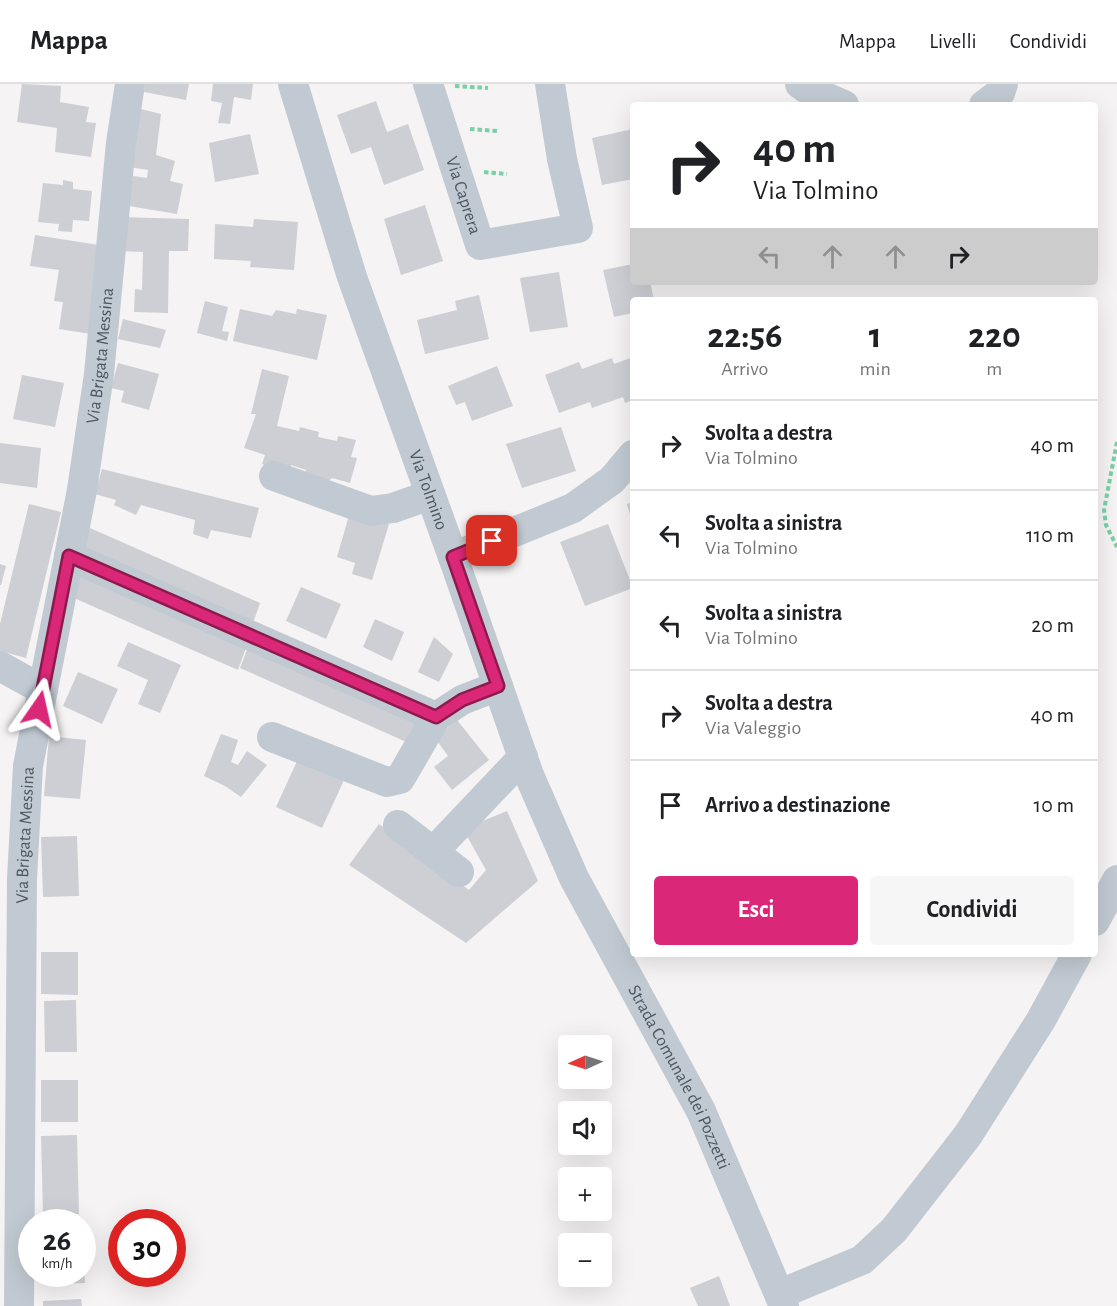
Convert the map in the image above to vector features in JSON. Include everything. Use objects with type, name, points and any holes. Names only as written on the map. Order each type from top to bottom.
[{"type":"street","name":"Via Brigata Messina","points":[[13,1292],[10,1000],[22,879],[28,766],[82,490],[99,374],[121,143],[130,84]]},
{"type":"street","name":"Via Tolmino","points":[[293,84],[352,278],[498,686]]},
{"type":"street","name":"Via Caprera","points":[[428,84],[480,245],[578,228],[562,159],[550,84]]},
{"type":"street","points":[[800,84],[837,102]]},
{"type":"street","points":[[988,102],[1000,93],[1003,84]]},
{"type":"street","points":[[453,557],[573,508],[612,480],[630,459]]},
{"type":"street","points":[[274,476],[371,511],[393,508],[430,495]]},
{"type":"street","points":[[69,556],[436,717]]},
{"type":"street","points":[[0,666],[43,690]]},
{"type":"street","points":[[272,737],[387,782],[400,779],[436,717],[462,700],[498,686]]},
{"type":"street","name":"Strada Comunale dei Pozzetti","points":[[498,686],[523,756],[574,878],[701,1112],[782,1300]]},
{"type":"street","points":[[433,852],[523,756]]},
{"type":"street","points":[[398,825],[459,872]]},
{"type":"street","points":[[1098,915],[1117,880]]},
{"type":"street","points":[[782,1300],[862,1260],[894,1230],[968,1136],[1041,1020],[1075,957]]},
{"type":"path","points":[[1117,442],[1104,510],[1106,525],[1117,547]]},
{"type":"building","points":[[22,84],[61,86],[60,102],[89,107],[86,122],[96,123],[91,157],[55,152],[57,128],[17,122]]},
{"type":"building","points":[[145,84],[189,84],[186,100],[144,92]]},
{"type":"building","points":[[213,84],[253,84],[251,100],[234,97],[230,124],[218,123],[222,103],[211,101]]},
{"type":"building","points":[[376,101],[387,132],[408,124],[424,170],[384,185],[371,147],[351,154],[337,115]]},
{"type":"building","points":[[137,108],[161,114],[156,155],[175,161],[170,181],[183,184],[177,214],[123,205],[126,175],[147,178],[148,170],[129,167]]},
{"type":"building","points":[[630,130],[630,180],[602,185],[592,138]]},
{"type":"building","points":[[250,134],[259,174],[215,182],[209,143]]},
{"type":"building","points":[[63,180],[73,182],[73,189],[92,191],[89,221],[73,220],[72,232],[58,231],[59,224],[38,222],[43,183],[63,185]]},
{"type":"building","points":[[425,205],[443,261],[401,275],[384,219]]},
{"type":"building","points":[[119,217],[189,219],[188,251],[169,251],[168,313],[134,312],[135,289],[142,290],[143,252],[118,251]]},
{"type":"building","points":[[254,219],[298,222],[294,270],[250,267],[251,261],[214,259],[215,224],[253,227]]},
{"type":"building","points":[[35,235],[105,246],[91,334],[59,329],[63,302],[54,301],[59,270],[30,266]]},
{"type":"building","points":[[630,265],[630,285],[651,285],[653,297],[630,297],[630,314],[614,317],[603,270]]},
{"type":"building","points":[[559,272],[568,327],[530,332],[520,278]]},
{"type":"building","points":[[479,295],[489,339],[425,354],[417,320],[457,310],[455,301]]},
{"type":"building","points":[[205,301],[228,307],[222,331],[229,332],[227,341],[197,333]]},
{"type":"building","points":[[240,309],[272,316],[276,310],[296,314],[297,309],[327,315],[317,360],[233,341]]},
{"type":"building","points":[[123,319],[166,330],[160,348],[118,339]]},
{"type":"building","points":[[612,358],[614,364],[630,358],[630,401],[625,403],[623,397],[592,408],[590,402],[559,413],[545,375],[579,362],[582,369]]},
{"type":"building","points":[[118,363],[159,374],[149,410],[121,402],[124,391],[111,388]]},
{"type":"building","points":[[497,366],[513,406],[472,421],[465,402],[456,405],[448,386]]},
{"type":"building","points":[[262,369],[289,376],[277,426],[299,431],[300,427],[319,432],[318,437],[337,441],[338,436],[356,440],[351,457],[357,458],[350,483],[332,478],[327,482],[304,475],[306,470],[291,465],[288,473],[262,464],[265,455],[244,448],[256,414],[251,414]]},
{"type":"building","points":[[22,375],[64,383],[55,427],[13,419]]},
{"type":"building","points":[[561,427],[576,471],[522,488],[506,444]]},
{"type":"building","points":[[0,443],[41,448],[37,488],[0,483]]},
{"type":"building","points":[[102,469],[259,508],[251,538],[211,530],[208,539],[193,534],[195,520],[141,505],[136,515],[114,505],[116,500],[95,494]]},
{"type":"building","points":[[29,504],[61,512],[26,658],[0,651],[0,624]]},
{"type":"building","points":[[350,512],[389,524],[372,580],[352,574],[355,563],[337,557]]},
{"type":"building","points":[[608,524],[630,580],[630,589],[585,606],[560,542]]},
{"type":"building","points":[[90,528],[260,603],[251,629],[80,554]]},
{"type":"building","points":[[0,564],[6,566],[1,585],[0,585]]},
{"type":"building","points":[[77,569],[247,645],[238,670],[67,595]]},
{"type":"building","points":[[301,587],[341,604],[326,639],[286,621]]},
{"type":"building","points":[[375,619],[404,632],[392,661],[363,647]]},
{"type":"building","points":[[434,637],[453,654],[439,682],[418,672]]},
{"type":"building","points":[[128,642],[181,665],[160,713],[138,704],[148,680],[117,666]]},
{"type":"building","points":[[250,642],[420,718],[411,744],[240,668]]},
{"type":"building","points":[[78,672],[118,689],[102,724],[63,706]]},
{"type":"building","points":[[457,720],[489,760],[452,790],[434,767],[448,756],[435,738]]},
{"type":"building","points":[[221,734],[238,740],[231,762],[238,765],[247,751],[267,765],[241,797],[204,776]]},
{"type":"building","points":[[49,736],[86,740],[80,799],[44,796]]},
{"type":"building","points":[[298,759],[344,780],[322,828],[276,807]]},
{"type":"building","points":[[507,811],[538,881],[466,943],[349,865],[379,824],[469,890],[486,870],[463,829]]},
{"type":"building","points":[[77,836],[79,896],[43,897],[41,837]]},
{"type":"building","points":[[41,952],[78,952],[78,995],[41,994]]},
{"type":"building","points":[[76,1000],[77,1052],[45,1052],[44,1001]]},
{"type":"building","points":[[41,1080],[78,1080],[78,1122],[41,1122]]},
{"type":"building","points":[[77,1135],[79,1209],[43,1209],[41,1136]]},
{"type":"building","points":[[719,1276],[730,1306],[698,1306],[690,1288]]},
{"type":"building","points":[[81,1299],[82,1306],[43,1306],[43,1301]]},
{"type":"route","points":[[39,709],[69,556],[436,717],[462,700],[498,686],[453,557],[492,541]]}]
